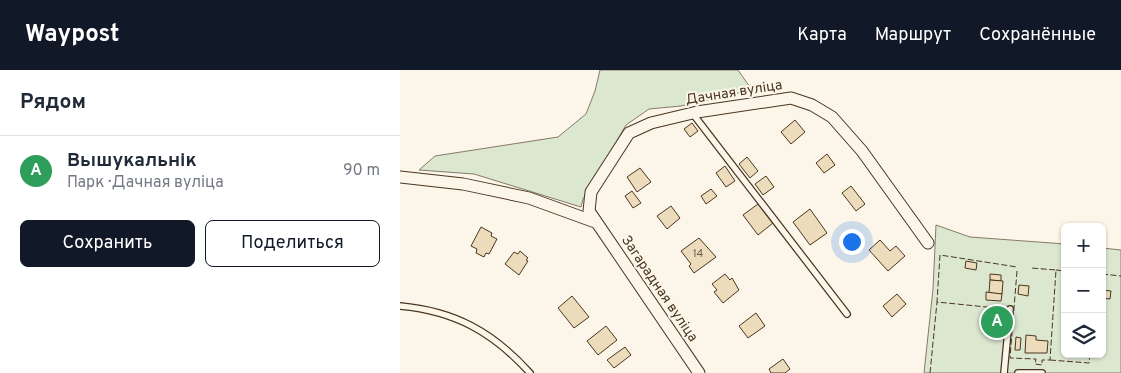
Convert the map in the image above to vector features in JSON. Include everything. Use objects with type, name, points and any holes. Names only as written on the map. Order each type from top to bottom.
[{"type":"street","name":"Дачная вуліца","points":[[588,211],[591,192],[629,133],[651,123],[791,98],[812,105],[832,116],[862,151],[928,243]]},
{"type":"street","points":[[400,177],[463,184],[529,198],[595,222]]},
{"type":"street","name":"Загарадная вуліца","points":[[588,211],[698,373]]},
{"type":"lane","points":[[693,114],[847,314]]},
{"type":"lane","points":[[400,306],[428,309],[467,322],[511,352],[530,373]]},
{"type":"lane","points":[[1004,373],[1010,310]]},
{"type":"lane","points":[[1018,373],[1042,373]]},
{"type":"green space","points":[[600,70],[738,70],[752,90],[681,106],[649,109],[626,125],[583,199],[581,207],[474,174],[419,170],[435,156],[558,137],[586,114],[595,91]]},
{"type":"green space","points":[[936,225],[970,237],[1061,244],[1061,358],[1106,358],[1106,248],[1121,250],[1121,373],[924,373],[933,289]]},
{"type":"building","points":[[795,120],[805,132],[791,144],[781,132]]},
{"type":"building","points":[[692,123],[698,131],[690,137],[684,129]]},
{"type":"building","points":[[827,154],[835,165],[824,173],[816,163]]},
{"type":"building","points":[[747,157],[758,171],[750,178],[739,164]]},
{"type":"building","points":[[725,166],[735,181],[726,187],[716,173]]},
{"type":"building","points":[[640,168],[651,182],[637,192],[627,177]]},
{"type":"building","points":[[766,176],[774,187],[763,195],[755,184]]},
{"type":"building","points":[[851,186],[865,204],[856,211],[842,193]]},
{"type":"building","points":[[711,189],[717,196],[706,204],[701,196]]},
{"type":"building","points":[[632,191],[641,203],[633,208],[625,196]]},
{"type":"building","points":[[758,204],[773,223],[758,235],[743,215]]},
{"type":"building","points":[[671,206],[680,218],[667,229],[657,216]]},
{"type":"building","points":[[810,209],[827,233],[810,245],[793,222]]},
{"type":"building","points":[[481,227],[492,233],[491,236],[497,239],[489,254],[486,253],[484,257],[476,253],[477,249],[471,246]]},
{"type":"building","points":[[699,238],[716,257],[694,273],[689,266],[691,264],[681,251]]},
{"type":"building","points":[[880,240],[890,251],[896,246],[905,256],[888,271],[869,250]]},
{"type":"building","points":[[520,251],[528,258],[526,260],[528,261],[519,275],[505,264],[514,252],[518,254]]},
{"type":"building","points":[[966,261],[977,263],[976,270],[965,268]]},
{"type":"building","points":[[725,274],[730,280],[732,278],[739,290],[723,303],[714,292],[717,290],[712,284]]},
{"type":"building","points":[[990,274],[1001,275],[1001,281],[990,280]]},
{"type":"building","points":[[990,280],[1003,281],[1002,294],[989,293]]},
{"type":"building","points":[[1019,285],[1029,286],[1028,296],[1018,294]]},
{"type":"building","points":[[1106,290],[1111,291],[1110,299],[1106,298]]},
{"type":"building","points":[[986,292],[1002,294],[1001,301],[986,300]]},
{"type":"building","points":[[897,294],[906,304],[892,317],[883,306]]},
{"type":"building","points":[[572,296],[589,317],[574,328],[558,308]]},
{"type":"building","points":[[756,313],[765,326],[748,338],[739,326]]},
{"type":"building","points":[[990,313],[1000,314],[998,329],[988,328]]},
{"type":"building","points":[[606,326],[617,340],[598,355],[587,341]]},
{"type":"building","points":[[1026,335],[1036,336],[1036,340],[1048,341],[1047,353],[1025,353]]},
{"type":"building","points":[[1016,337],[1021,338],[1020,350],[1015,350]]},
{"type":"building","points":[[625,347],[631,355],[614,368],[607,360]]},
{"type":"building","points":[[783,359],[790,369],[785,373],[771,373],[769,369]]},
{"type":"fence","points":[[1006,309],[937,302],[940,255],[1017,267]]},
{"type":"fence","points":[[1017,271],[1010,358],[1036,359],[1035,364],[1042,365],[1042,360],[1050,360],[1056,270],[1031,268]]},
{"type":"fence","points":[[1056,270],[1061,271]]},
{"type":"fence","points":[[1106,274],[1121,276]]},
{"type":"fence","points":[[930,373],[937,302]]},
{"type":"fence","points":[[1050,360],[1089,363],[1090,358]]},
{"type":"place","name":"Вышукальнік","points":[[997,322]]}]
